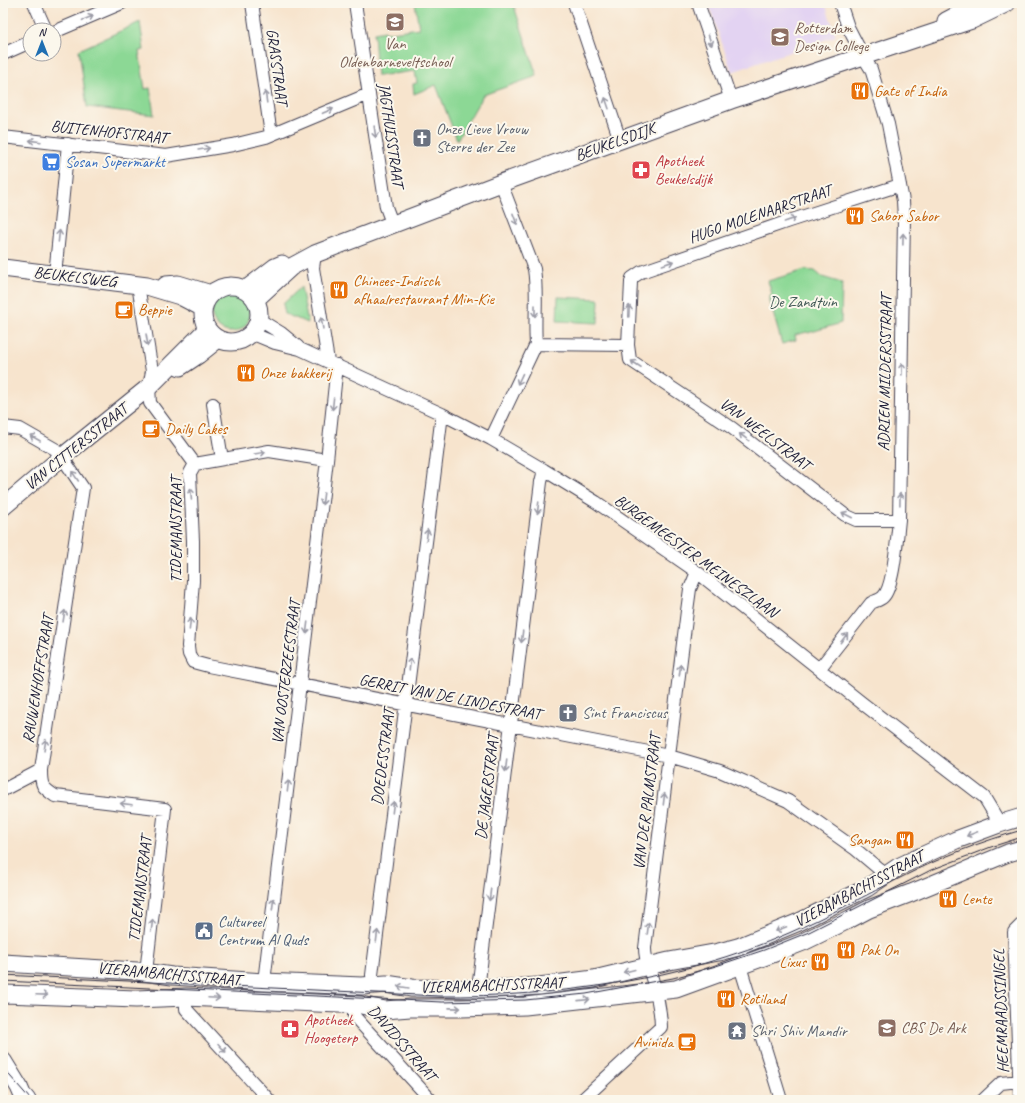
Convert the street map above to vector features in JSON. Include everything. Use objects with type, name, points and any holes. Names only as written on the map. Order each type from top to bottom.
[{"type":"street","points":[[34,3],[42,22]]},
{"type":"street","points":[[62,29],[122,3]]},
{"type":"street","name":"GRASSTRAAT","points":[[252,3],[271,135]]},
{"type":"street","name":"JAGTHUISSTRAAT","points":[[355,3],[386,207],[392,223]]},
{"type":"street","points":[[574,3],[620,140]]},
{"type":"street","points":[[698,3],[731,100]]},
{"type":"street","name":"ADRIEN MILDERSSTRAAT","points":[[820,668],[871,603],[882,598],[888,591],[894,561],[899,520],[904,218],[900,185],[888,124],[872,69],[863,56],[848,27],[840,3]]},
{"type":"street","name":"BEUKELSDIJK","points":[[250,295],[291,267],[314,254],[392,223],[731,100],[918,37],[971,9],[1007,3]]},
{"type":"street","points":[[3,54],[22,46]]},
{"type":"street","name":"BUITENHOFSTRAAT","points":[[3,137],[166,156],[232,145],[271,135],[369,94]]},
{"type":"street","points":[[55,275],[68,144]]},
{"type":"street","points":[[491,439],[536,344],[534,269],[501,183]]},
{"type":"street","name":"HUGO MOLENAARSTRAAT","points":[[628,345],[631,282],[632,278],[641,272],[797,218],[900,185]]},
{"type":"street","name":"VAN OOSTERZEESTRAAT","points":[[264,982],[327,460],[332,363],[313,268],[314,254]]},
{"type":"street","name":"BEUKELSWEG","points":[[3,268],[143,285],[178,284],[207,301]]},
{"type":"street","name":"TIDEMANSTRAAT","points":[[143,285],[152,371],[149,387],[150,403],[195,464],[190,473],[193,526],[193,581],[188,646],[189,654],[193,662]]},
{"type":"street","points":[[228,286],[237,286],[250,295],[258,308],[254,326],[241,340],[230,342],[213,334],[203,319],[207,301],[220,288],[228,286]]},
{"type":"street","name":"BURGEMEESTER MEINESZLAAN","points":[[254,326],[275,343],[300,349],[332,363],[442,414],[491,439],[596,502],[697,572],[984,797],[999,824]]},
{"type":"street","name":"VAN CITTERSSTRAAT","points":[[3,507],[213,334]]},
{"type":"street","points":[[536,344],[628,345]]},
{"type":"street","name":"VAN WEELSTRAAT","points":[[628,345],[630,360],[732,428],[845,516],[856,520],[899,520]]},
{"type":"street","points":[[213,404],[222,459]]},
{"type":"street","name":"DOEDESSTRAAT","points":[[373,985],[372,975],[442,414]]},
{"type":"street","name":"RAUWENHOFFSTRAAT","points":[[3,427],[20,429],[55,449],[83,488],[41,770],[43,788],[55,796],[165,809]]},
{"type":"street","points":[[195,464],[269,452],[327,460]]},
{"type":"street","name":"DE JAGERSTRAAT","points":[[478,989],[544,470]]},
{"type":"street","name":"VAN DER PALMSTRAAT","points":[[587,1099],[661,1027],[661,1018],[655,992],[645,959],[687,611],[690,589],[697,572]]},
{"type":"street","name":"GERRIT VAN DE LINDESTRAAT","points":[[193,662],[670,756],[720,771],[788,801],[854,848],[879,869],[884,876]]},
{"type":"street","points":[[3,790],[41,770]]},
{"type":"street","name":"TIDEMANSTRAAT","points":[[146,972],[165,809]]},
{"type":"street","name":"VIERAMBACHTSSTRAAT","points":[[3,963],[146,972],[172,976],[264,982],[362,986],[386,984],[412,988],[478,989],[539,986],[588,980],[719,952],[738,946],[799,922],[867,888],[898,867],[956,840],[1022,817]]},
{"type":"street","name":"VIERAMBACHTSSTRAAT","points":[[3,995],[136,999],[186,997],[354,1011],[410,1008],[502,1008],[676,989],[803,942],[885,902],[911,893],[1008,853],[1022,849]]},
{"type":"street","name":"HEEMRAADSSINGEL","points":[[1020,1100],[1014,932],[1022,924]]},
{"type":"street","points":[[740,966],[781,1100]]},
{"type":"street","points":[[186,997],[186,1009],[269,1100]]},
{"type":"street","name":"DAVIDSSTRAAT","points":[[354,1011],[431,1100]]},
{"type":"street","points":[[3,1062],[25,1097]]},
{"type":"street","points":[[3,1080],[25,1097]]},
{"type":"street","points":[[983,1100],[1001,1083],[1019,1081]]},
{"type":"shaded area","points":[[708,3],[825,3],[836,36],[732,72]]},
{"type":"green space","points":[[415,3],[513,3],[537,76],[483,95],[457,140],[436,85],[414,94],[413,84],[417,83],[415,71],[377,76],[374,33],[385,31],[385,33],[419,28]]},
{"type":"green space","points":[[140,22],[144,50],[139,51],[145,89],[150,88],[154,115],[87,107],[79,50]]},
{"type":"green space","name":"De Zandtuin","points":[[805,270],[815,271],[822,277],[842,283],[841,323],[808,333],[795,335],[796,340],[782,344],[770,302],[770,295],[772,294],[768,281]]},
{"type":"green space","points":[[301,287],[308,323],[285,314],[283,304]]},
{"type":"green space","points":[[227,294],[235,294],[245,299],[249,306],[249,320],[245,327],[235,332],[227,332],[217,327],[215,324],[212,317],[212,309],[217,299],[220,297]]},
{"type":"green space","points":[[558,297],[599,299],[598,323],[557,321]]},
{"type":"tram line","points":[[3,975],[439,996],[484,996],[528,993],[617,983],[705,963],[747,950],[833,913],[933,862],[977,844],[1022,830]]},
{"type":"tram line","points":[[3,981],[442,1002],[525,1000],[586,994],[673,978],[764,950],[809,932],[931,870],[1022,837]]},
{"type":"tram line","points":[[3,1068],[31,1100]]},
{"type":"place","name":"Van Oldenbarneveltschool","points":[[395,22]]},
{"type":"place","name":"Rotterdam Design College","points":[[780,37]]},
{"type":"place","name":"Gate of India","points":[[860,91]]},
{"type":"place","name":"Onze Lieve Vrouw Sterre der Zee","points":[[422,138]]},
{"type":"place","name":"Sosan Supermarkt","points":[[51,162]]},
{"type":"place","name":"Apotheek Beukelsdijk","points":[[641,170]]},
{"type":"place","name":"Sabor Sabor","points":[[855,216]]},
{"type":"place","name":"Chinees-Indisch afhaalrestaurant Min-Kie","points":[[339,290]]},
{"type":"place","name":"Beppie","points":[[124,310]]},
{"type":"place","name":"Onze bakkerij","points":[[246,373]]},
{"type":"place","name":"Daily Cakes","points":[[151,429]]},
{"type":"place","name":"Sint Franciscus","points":[[568,713]]},
{"type":"place","name":"Sangam","points":[[905,840]]},
{"type":"place","name":"Lente","points":[[948,899]]},
{"type":"place","name":"Cultureel Centrum Al Quds","points":[[204,931]]},
{"type":"place","name":"Pak On","points":[[846,950]]},
{"type":"place","name":"Lixus","points":[[820,962]]},
{"type":"place","name":"Rotiland","points":[[726,999]]},
{"type":"place","name":"CBS De Ark","points":[[887,1028]]},
{"type":"place","name":"Apotheek Hoogeterp","points":[[290,1029]]},
{"type":"place","name":"Shri Shiv Mandir","points":[[737,1031]]},
{"type":"place","name":"Avinida","points":[[687,1042]]}]
